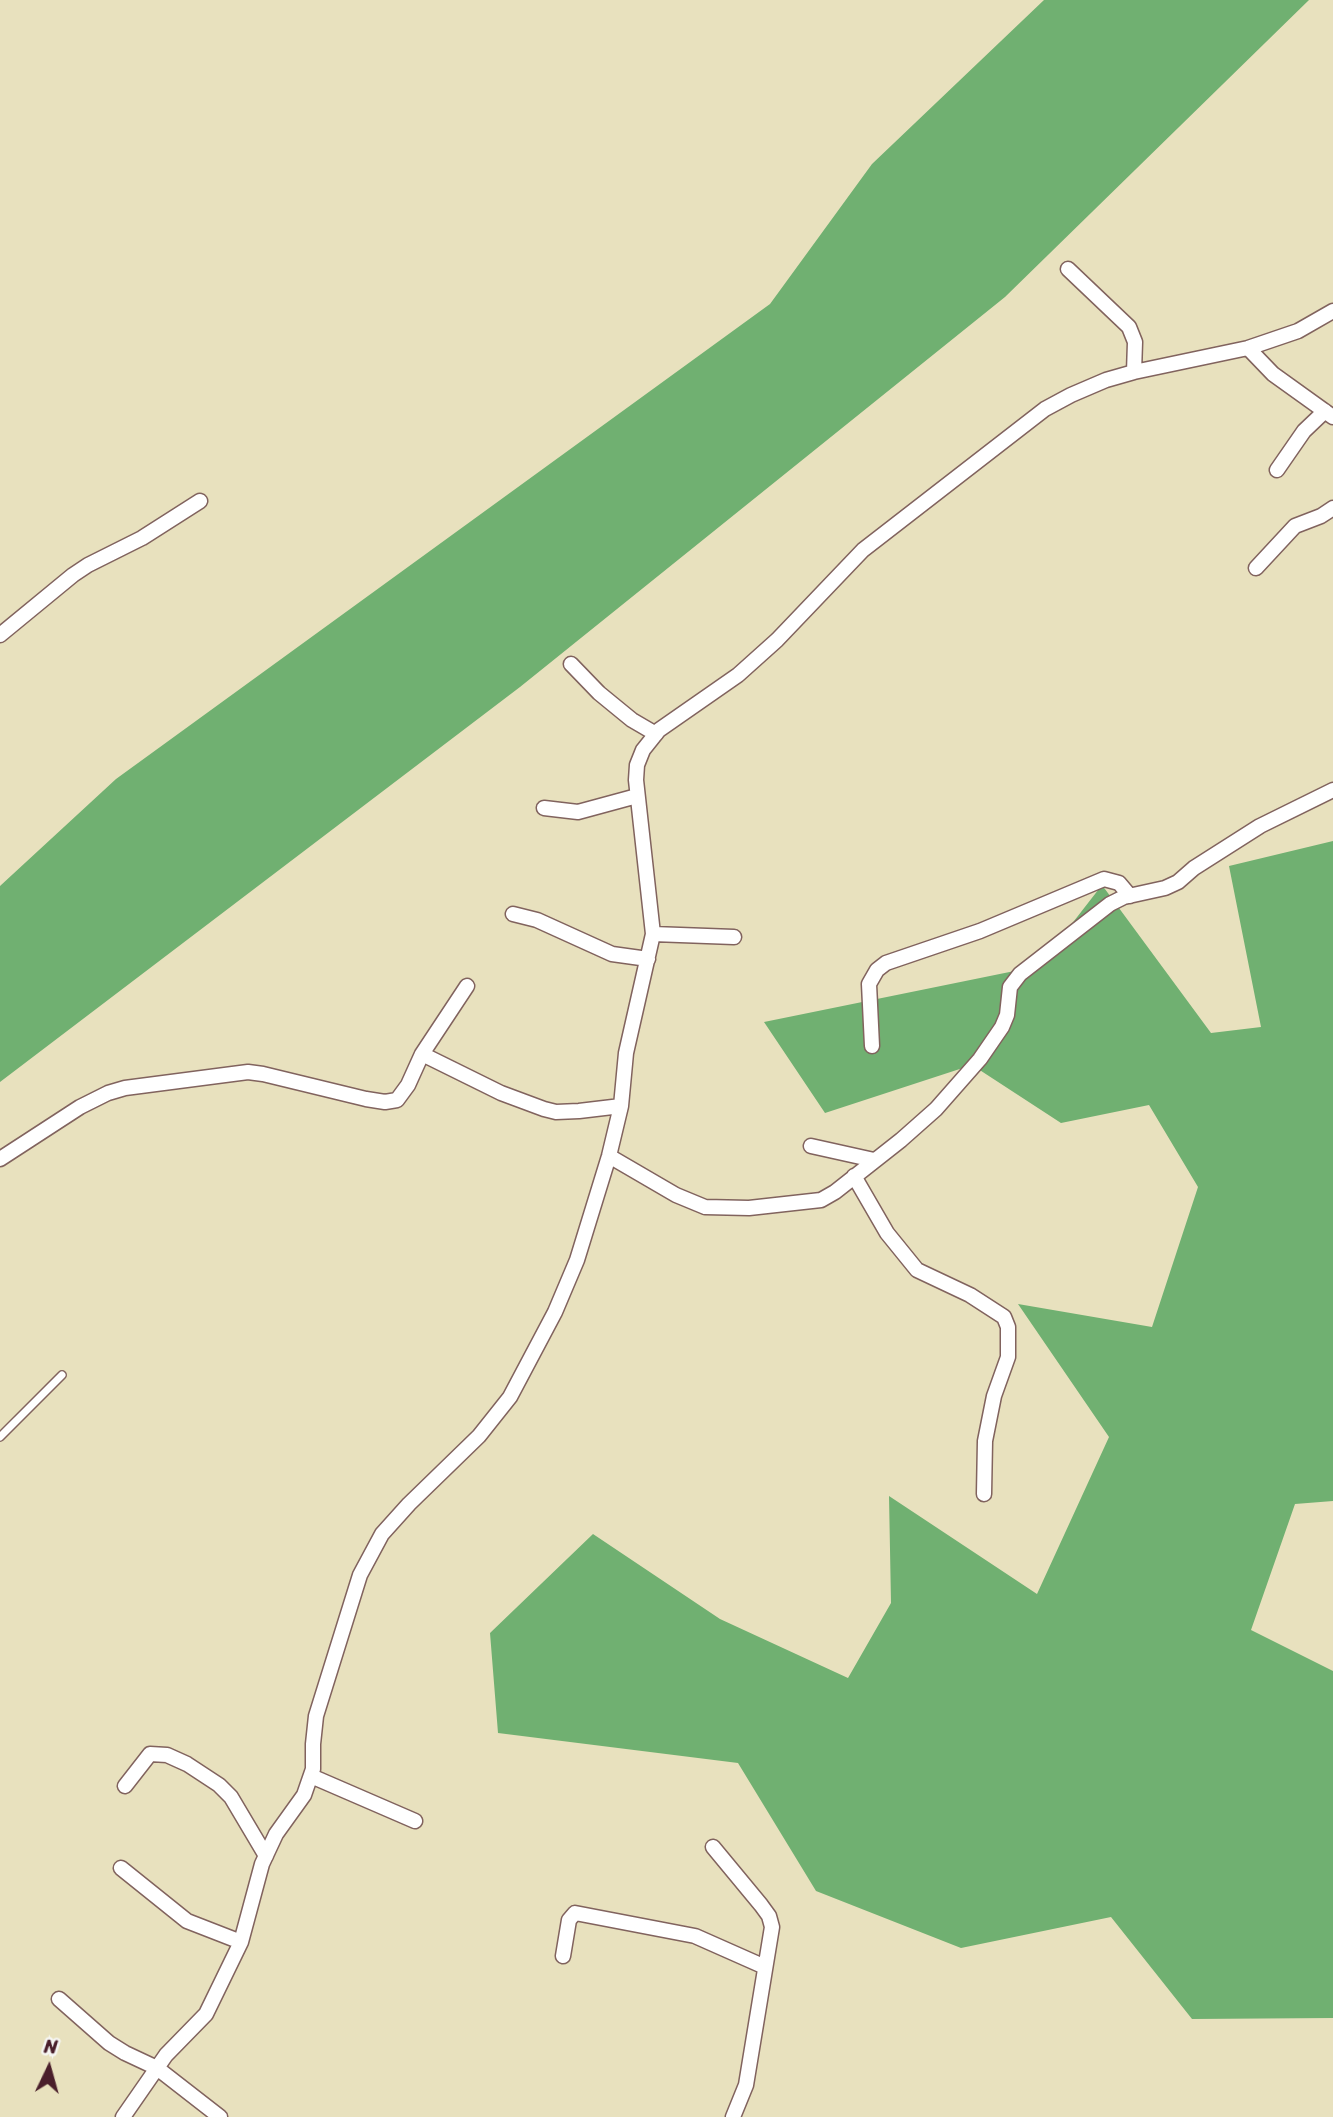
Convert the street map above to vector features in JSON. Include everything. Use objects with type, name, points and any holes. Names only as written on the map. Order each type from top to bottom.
[{"type":"street","points":[[1068,269],[1129,327],[1135,342],[1134,372]]},
{"type":"street","points":[[123,2117],[166,2055],[206,2014],[241,1942],[266,1856],[276,1834],[304,1795],[311,1776],[316,1716],[360,1575],[382,1534],[479,1436],[510,1396],[555,1312],[577,1260],[609,1156],[621,1106],[626,1053],[653,934],[637,796],[637,765],[643,750],[656,734],[738,675],[777,640],[863,550],[1045,409],[1071,395],[1134,372],[1248,348],[1298,331],[1333,311]]},
{"type":"street","points":[[1248,348],[1273,374],[1329,414],[1304,431],[1277,470]]},
{"type":"street","points":[[0,635],[73,575],[142,538],[200,501]]},
{"type":"street","points":[[1256,568],[1295,526],[1333,508]]},
{"type":"street","points":[[571,664],[599,693],[632,720],[656,734]]},
{"type":"street","points":[[609,1156],[676,1195],[713,1208],[749,1208],[821,1200],[835,1192],[936,1109],[997,1037],[1007,1015],[1010,987],[1014,980],[1110,904],[1178,882],[1194,868],[1260,826],[1333,790]]},
{"type":"street","points":[[544,808],[578,811],[637,796]]},
{"type":"street","points":[[872,1046],[869,984],[877,970],[886,963],[980,931],[1104,879],[1119,883],[1130,896]]},
{"type":"street","points":[[513,914],[537,920],[612,954],[648,959]]},
{"type":"street","points":[[653,934],[734,937]]},
{"type":"street","points":[[0,1159],[80,1107],[125,1088],[248,1072],[385,1102],[397,1100],[408,1085],[422,1054],[467,986]]},
{"type":"street","points":[[422,1054],[501,1093],[544,1109],[556,1112],[621,1106]]},
{"type":"street","points":[[811,1146],[874,1160]]},
{"type":"street","points":[[854,1176],[887,1233],[917,1270],[970,1295],[1004,1317],[1008,1327],[1008,1357],[994,1396],[985,1441],[984,1494]]},
{"type":"street","points":[[125,1786],[150,1754],[167,1755],[187,1764],[231,1797],[266,1856]]},
{"type":"street","points":[[311,1776],[415,1821]]},
{"type":"street","points":[[713,1847],[769,1916],[772,1927],[746,2085],[733,2117]]},
{"type":"street","points":[[121,1868],[187,1921],[241,1942]]},
{"type":"street","points":[[563,1956],[569,1920],[575,1913],[695,1936],[765,1967]]},
{"type":"street","points":[[59,1999],[109,2043],[157,2068],[220,2117]]},
{"type":"lane","points":[[0,1437],[62,1375]]},
{"type":"green space","points":[[1044,0],[1309,0],[1005,297],[520,687],[0,1082],[0,886],[116,779],[770,304],[872,164]]},
{"type":"green space","points":[[1333,841],[1333,1501],[1295,1504],[1251,1630],[1333,1671],[1333,2018],[1192,2019],[1111,1917],[961,1948],[816,1891],[738,1763],[498,1733],[490,1633],[593,1534],[720,1619],[848,1678],[891,1603],[889,1496],[1037,1594],[1109,1437],[1018,1304],[1152,1327],[1198,1187],[1149,1105],[1061,1123],[972,1065],[825,1113],[764,1022],[1039,966],[1102,885],[1211,1033],[1261,1027],[1229,866]]}]
